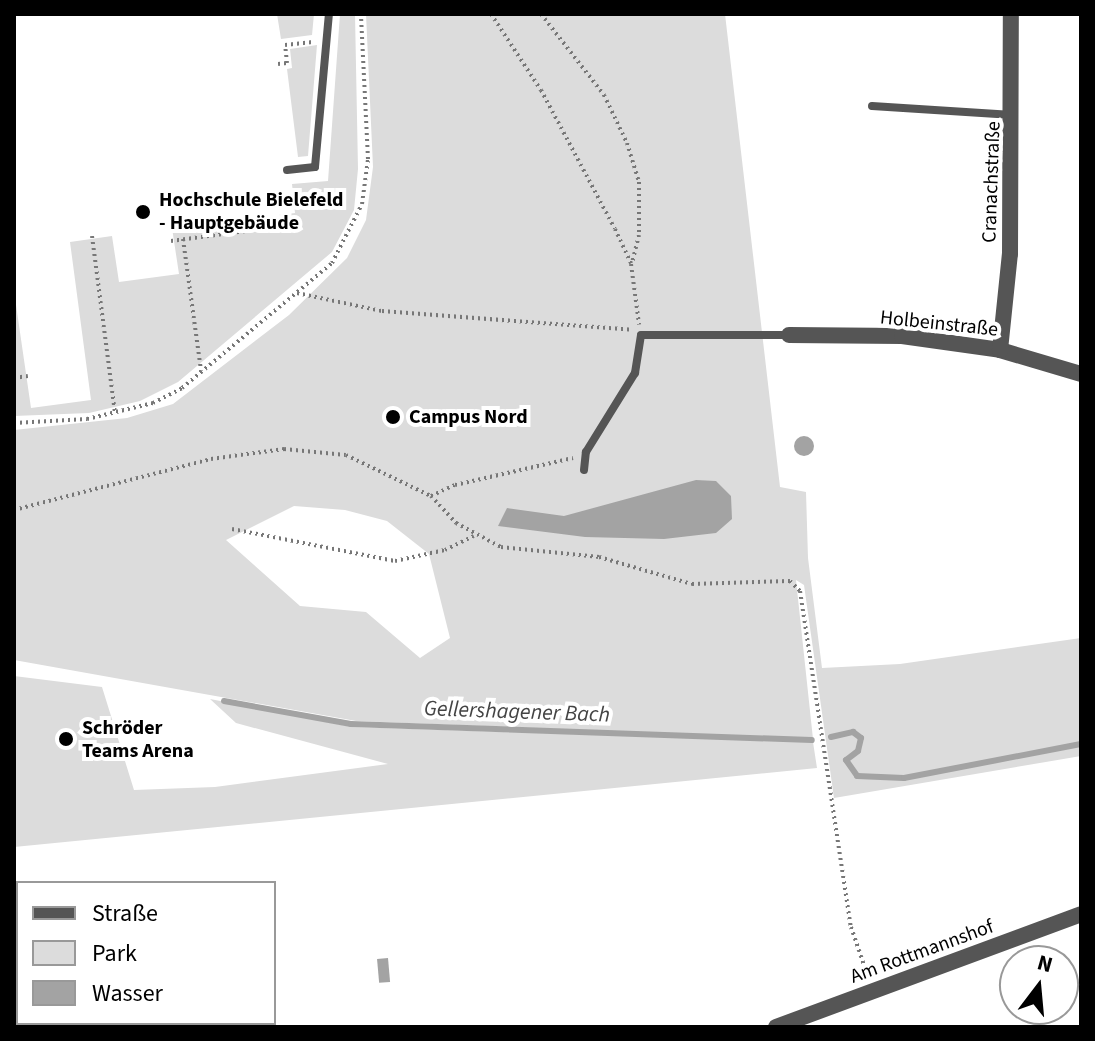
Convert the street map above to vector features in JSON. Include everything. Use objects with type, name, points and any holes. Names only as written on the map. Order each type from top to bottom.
[{"type":"street","name":"Cranachstraße","points":[[1000,350],[1014,115],[1011,14]]},
{"type":"street","name":"Holbeinstraße","points":[[789,335],[902,336],[1000,350],[1081,374]]},
{"type":"street","name":"Am Rottmannshof","points":[[776,1027],[1081,914]]},
{"type":"lane","points":[[287,170],[315,167],[329,14]]},
{"type":"lane","points":[[872,106],[1014,115]]},
{"type":"lane","points":[[584,470],[586,452],[635,373],[641,335],[789,335]]},
{"type":"path","points":[[14,423],[115,412],[153,403],[201,371],[332,263],[362,204],[368,159],[361,14]]},
{"type":"path","points":[[491,14],[541,90],[631,266],[641,335]]},
{"type":"path","points":[[541,14],[604,95],[627,143],[639,182],[639,235],[631,266]]},
{"type":"path","points":[[278,64],[287,63],[285,45],[327,40]]},
{"type":"path","points":[[171,241],[253,230],[251,215]]},
{"type":"path","points":[[92,236],[115,412]]},
{"type":"path","points":[[183,239],[201,371]]},
{"type":"path","points":[[297,293],[382,311],[624,326],[641,335]]},
{"type":"path","points":[[14,378],[28,376]]},
{"type":"path","points":[[14,510],[211,459],[295,449],[346,455],[431,496],[474,536],[501,547],[599,557],[692,584],[790,581],[800,591],[851,927],[873,992]]},
{"type":"path","points":[[431,496],[586,452]]},
{"type":"path","points":[[232,529],[395,561],[445,550],[474,536]]},
{"type":"green space","points":[[277,14],[314,14],[312,35],[281,39]]},
{"type":"green space","points":[[340,14],[355,14],[358,169],[354,210],[332,252],[178,382],[140,401],[89,413],[14,416],[14,291],[31,408],[91,400],[70,242],[112,236],[119,282],[179,274],[172,228],[295,213],[292,184],[328,181]]},
{"type":"green space","name":"Campus Nord","points":[[366,14],[725,14],[780,487],[806,492],[808,558],[822,668],[900,664],[1081,638],[1081,756],[834,798],[804,585],[796,580],[813,739],[356,721],[14,660],[14,430],[127,418],[173,404],[289,315],[347,258],[366,220],[373,167]],"holes":[[[294,506],[345,510],[387,521],[429,554],[450,638],[420,658],[366,612],[300,606],[226,540]]]},
{"type":"green space","points":[[317,45],[308,156],[298,157],[287,69],[292,68],[290,49]]},
{"type":"green space","points":[[14,676],[102,687],[134,790],[215,787],[388,764],[236,723],[210,699],[352,727],[813,742],[817,768],[14,847]]},
{"type":"water","points":[[804,436],[811,439],[814,446],[811,453],[804,456],[797,453],[794,446],[797,439]]},
{"type":"water","points":[[696,480],[716,481],[731,496],[732,519],[716,533],[664,539],[585,537],[498,526],[507,508],[564,516]]},
{"type":"water","points":[[388,958],[390,982],[379,983],[377,959]]},
{"type":"waterway","name":"Gellershagener Bach","points":[[224,701],[351,724],[812,740]]},
{"type":"waterway","name":"Gellershagener Bach","points":[[831,737],[853,732],[861,738],[858,751],[846,760],[857,776],[904,778],[1081,744]]},
{"type":"place","name":"Hochschule Bielefeld - Hauptgebäude","points":[[143,212]]},
{"type":"place","name":"Campus Nord","points":[[393,417]]},
{"type":"place","name":"Schröder Teams Arena","points":[[66,739]]}]
